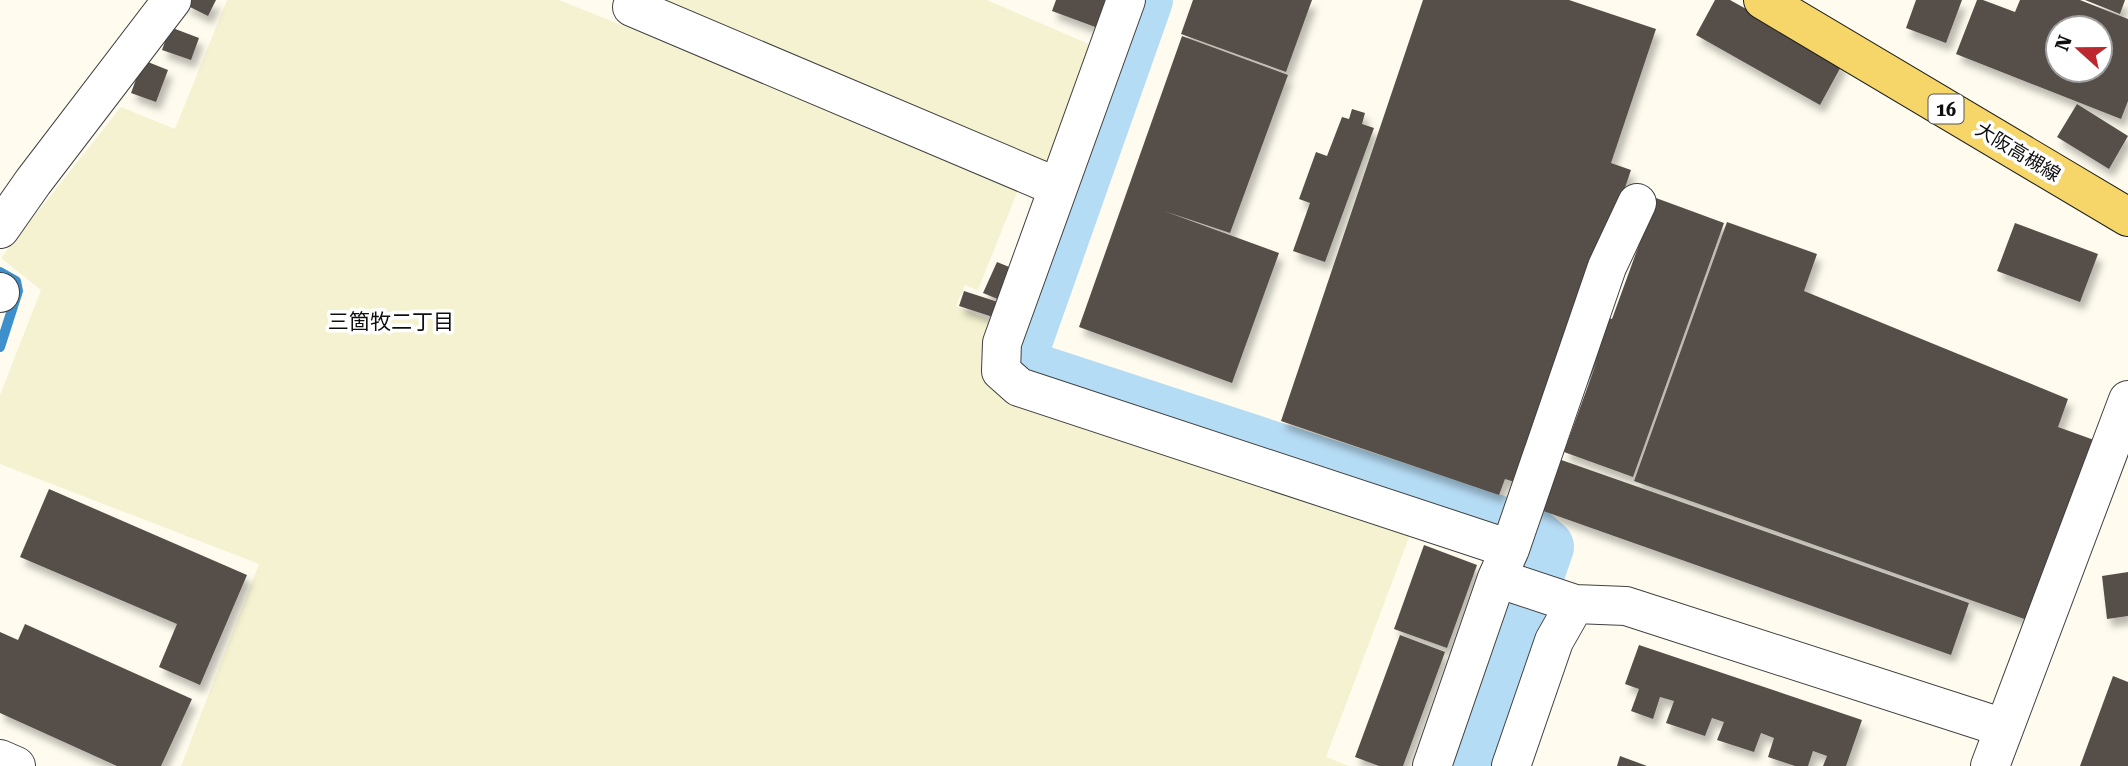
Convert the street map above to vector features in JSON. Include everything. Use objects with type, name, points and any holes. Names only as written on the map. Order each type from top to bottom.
[{"type":"main road","name":"大阪高槻線","points":[[1763,0],[2128,218]]},
{"type":"street","points":[[0,229],[172,0]]},
{"type":"street","points":[[1126,0],[1002,343],[1001,371],[1019,387],[1504,564],[1575,604],[1626,606],[2004,728]]},
{"type":"street","points":[[632,7],[1057,187]]},
{"type":"street","points":[[1432,766],[1607,267],[1637,203]]},
{"type":"street","points":[[1990,766],[2128,400]]},
{"type":"street","points":[[1511,766],[1554,641],[1575,604]]},
{"type":"street","points":[[0,759],[16,766]]},
{"type":"shaded area","points":[[227,0],[559,0],[1020,185],[978,290],[965,285],[956,306],[1000,324],[982,369],[1410,535],[1326,757],[1349,766],[181,766],[259,564],[0,464],[0,395],[41,290],[1,258],[121,107],[175,129]]},
{"type":"shaded area","points":[[638,0],[987,0],[1107,52],[1052,179]]},
{"type":"building","points":[[186,0],[216,0],[208,16],[184,4]]},
{"type":"building","points":[[1056,0],[1109,0],[1098,28],[1052,11]]},
{"type":"building","points":[[1193,0],[1312,0],[1286,72],[1181,34]]},
{"type":"building","points":[[1423,0],[1569,0],[1656,29],[1611,163],[1631,170],[1524,485],[1505,479],[1499,495],[1281,421]]},
{"type":"building","points":[[1715,0],[1730,0],[1843,63],[1820,105],[1696,35]]},
{"type":"building","points":[[1916,0],[1962,0],[1946,43],[1906,28]]},
{"type":"building","points":[[1977,0],[2015,12],[2020,0],[2080,0],[2128,19],[2128,101],[2121,119],[1956,54]]},
{"type":"building","points":[[2085,0],[2125,0],[2120,14]]},
{"type":"building","points":[[170,27],[199,38],[191,60],[162,50]]},
{"type":"building","points":[[1182,36],[1288,75],[1230,233],[1164,211],[1279,253],[1232,383],[1079,327]]},
{"type":"building","points":[[143,60],[168,70],[156,102],[131,93]]},
{"type":"building","points":[[2077,104],[2128,136],[2109,169],[2057,137]]},
{"type":"building","points":[[1352,109],[1365,113],[1362,124],[1374,128],[1325,262],[1293,251],[1310,203],[1299,199],[1316,152],[1327,156],[1342,117],[1349,119]]},
{"type":"building","points":[[1656,198],[1724,223],[1633,477],[1564,452],[1597,361],[1590,378],[1576,373],[1598,314],[1612,319]]},
{"type":"building","points":[[1727,222],[1817,254],[1804,291],[2068,399],[2058,427],[2094,440],[2030,621],[1634,481]]},
{"type":"building","points":[[2015,223],[2098,254],[2080,302],[1997,271]]},
{"type":"building","points":[[997,262],[1019,271],[1005,302],[983,293]]},
{"type":"building","points":[[964,291],[1001,303],[996,318],[959,306]]},
{"type":"building","points":[[1550,456],[1969,603],[1951,655],[1532,507]]},
{"type":"building","points":[[49,489],[247,575],[200,685],[159,667],[177,624],[20,557]]},
{"type":"building","points":[[1424,545],[1477,565],[1447,648],[1394,629]]},
{"type":"building","points":[[2128,572],[2128,616],[2107,619],[2102,576]]},
{"type":"building","points":[[25,624],[192,699],[161,766],[117,766],[0,713],[0,632],[18,640]]},
{"type":"building","points":[[1400,635],[1445,652],[1403,766],[1379,766],[1355,757]]},
{"type":"building","points":[[1639,645],[1862,720],[1846,766],[1823,766],[1827,756],[1813,751],[1808,766],[1795,766],[1768,757],[1774,738],[1761,733],[1754,752],[1717,740],[1724,722],[1712,718],[1705,736],[1666,723],[1674,701],[1660,697],[1653,719],[1631,711],[1639,689],[1625,684]]},
{"type":"building","points":[[2113,676],[2128,682],[2128,766],[2080,766]]},
{"type":"building","points":[[1620,756],[1647,766],[1617,766]]},
{"type":"waterway","points":[[1145,0],[1020,354],[1028,369],[1531,534],[1546,547],[1469,766]]},
{"type":"waterway","points":[[0,272],[16,281],[18,291],[0,347]]},
{"type":"district","name":"三箇牧二丁目","points":[[391,322]]}]
